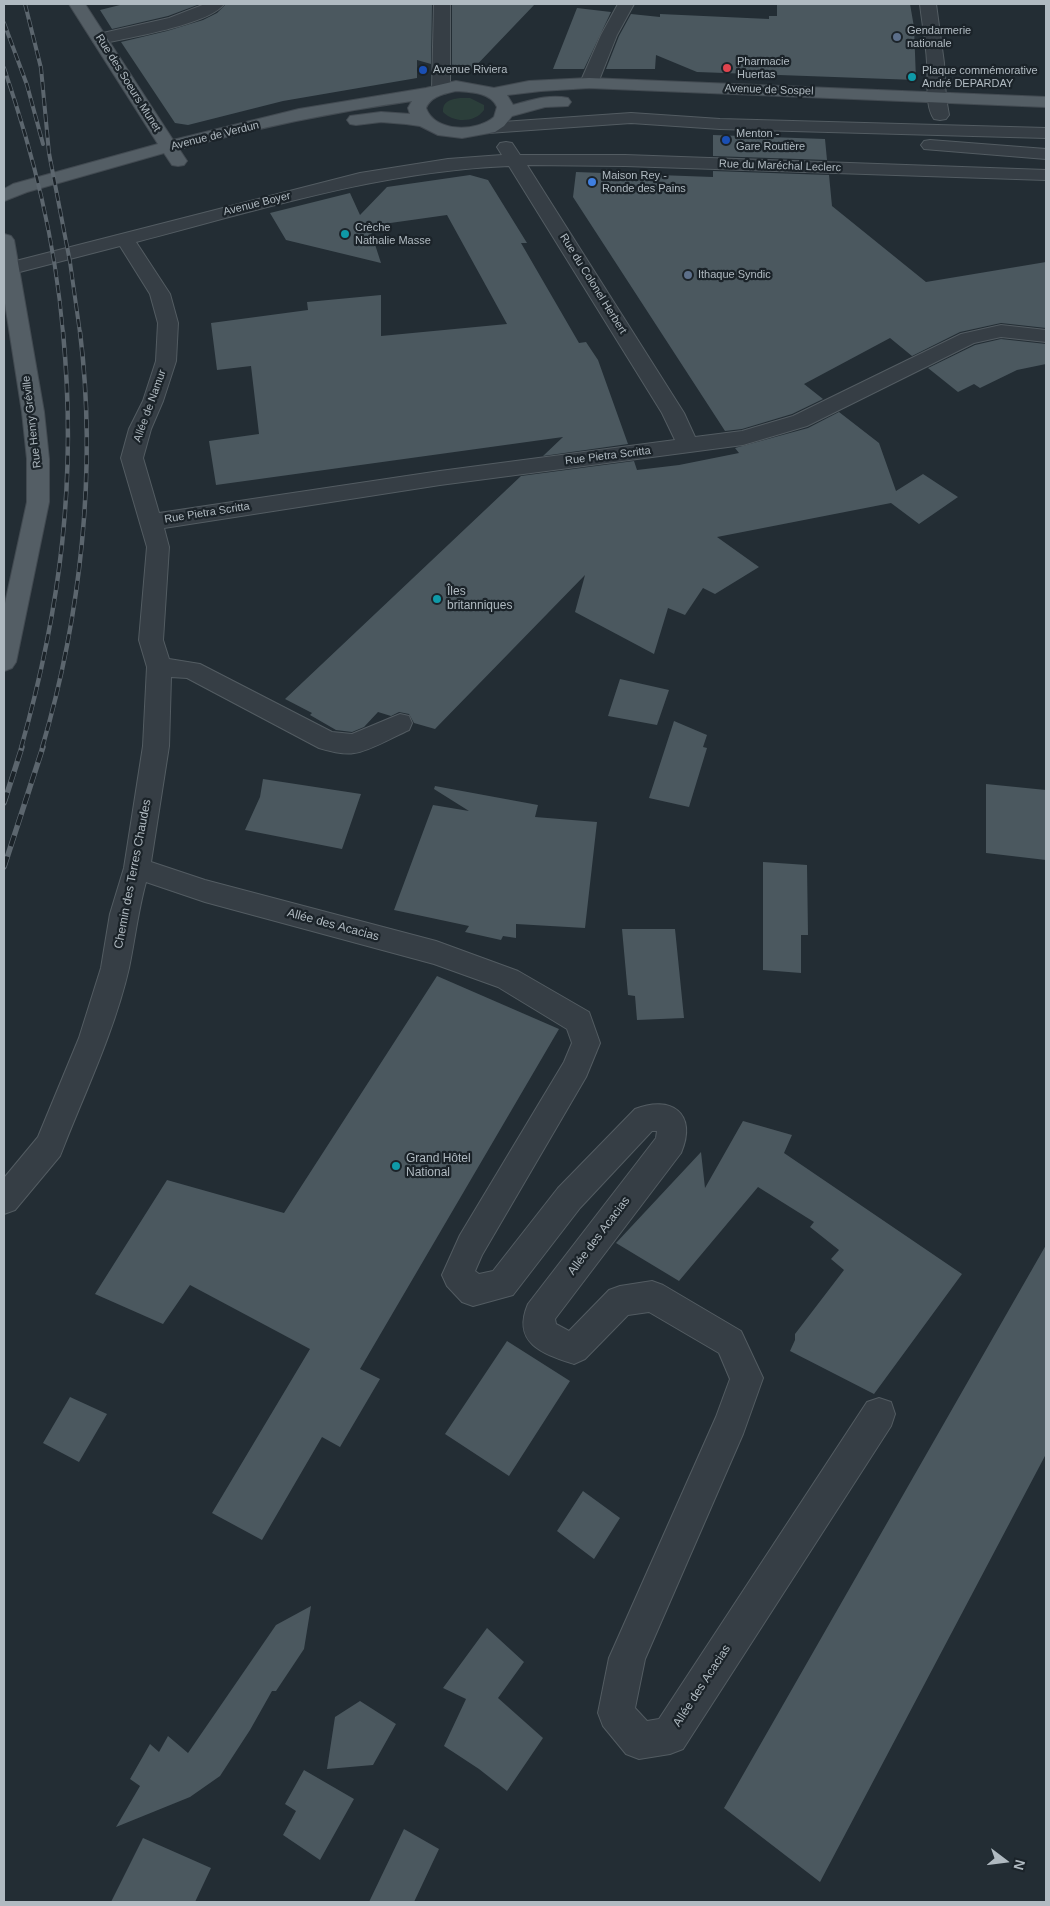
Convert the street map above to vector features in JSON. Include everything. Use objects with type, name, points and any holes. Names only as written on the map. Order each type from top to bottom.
[{"type":"main road","name":"Rue des Soeurs Munet","points":[[77,4],[178,163]]},
{"type":"main road","name":"Avenue de Sospel","points":[[493,93],[512,88],[589,83],[938,106],[1046,119]]},
{"type":"main road","name":"Avenue de Verdun","points":[[4,196],[20,188],[299,114],[470,86],[493,93]]},
{"type":"main road","points":[[422,121],[417,114],[417,106],[422,99],[436,91]]},
{"type":"main road","points":[[333,125],[369,117],[392,117],[422,121],[437,130],[458,133],[474,132],[488,128],[502,118],[505,112],[505,105],[501,98],[493,93]]},
{"type":"main road","points":[[505,112],[544,102],[583,102]]},
{"type":"main road","points":[[622,102],[661,103]]},
{"type":"main road","name":"Avenue de Sospel","points":[[829,119],[938,106],[1046,102]]},
{"type":"main road","name":"Avenue de Verdun","points":[[160,168],[196,158]]},
{"type":"main road","name":"Rue Henry Gréville","points":[[4,240],[7,269],[33,412],[38,459],[38,502],[4,662]]},
{"type":"street","points":[[100,39],[166,24],[206,10],[216,4]]},
{"type":"street","points":[[436,91],[442,4]]},
{"type":"street","points":[[589,83],[609,35],[626,4]]},
{"type":"street","points":[[928,4],[936,62],[938,106]]},
{"type":"street","points":[[488,128],[631,118],[720,124]]},
{"type":"street","points":[[829,119],[942,147],[1046,154]]},
{"type":"street","points":[[570,139],[720,124],[829,119],[1046,133]]},
{"type":"street","name":"Rue du Colonel Herbert","points":[[488,128],[499,137],[514,159],[673,413],[688,446]]},
{"type":"street","points":[[514,159],[542,145],[552,143]]},
{"type":"street","name":"Avenue Boyer","points":[[7,269],[396,170],[514,159]]},
{"type":"street","name":"Rue du Maréchal Leclerc","points":[[514,159],[611,160],[1046,175]]},
{"type":"street","name":"Allée de Namur","points":[[124,238],[160,294],[168,323],[166,361],[153,401],[140,429],[132,458],[151,522]]},
{"type":"street","name":"Rue Pietra Scritta","points":[[151,522],[440,478],[743,438],[800,421],[968,338],[1001,332],[1046,336]]},
{"type":"street","name":"Chemin des Terres Chaudes","points":[[4,1200],[49,1146],[90,1047],[115,968],[124,914],[137,868],[146,826],[156,746],[159,667],[151,640],[158,547],[151,522]]},
{"type":"street","points":[[159,667],[191,670],[328,741],[354,744],[400,724]]},
{"type":"street","name":"Allée des Acacias","points":[[137,868],[205,891],[436,953],[508,979],[579,1021],[586,1043],[576,1068],[471,1245],[458,1275],[473,1291],[502,1284],[569,1198],[644,1118],[663,1117],[673,1127],[670,1143],[539,1315],[541,1332],[552,1341],[574,1348],[620,1301],[652,1296],[730,1342],[748,1378],[731,1422],[627,1658],[616,1712],[639,1741],[670,1736],[879,1414]]},
{"type":"green space","points":[[470,98],[484,105],[484,110],[475,117],[464,120],[447,116],[443,112],[444,105],[451,100]]},
{"type":"building","points":[[124,4],[200,4],[168,16],[112,29],[100,10]]},
{"type":"building","points":[[226,4],[432,4],[431,64],[417,60],[417,78],[283,101],[188,125],[175,123],[121,42],[203,20],[217,13]]},
{"type":"building","points":[[452,4],[535,4],[470,72],[460,72],[452,70]]},
{"type":"building","points":[[777,4],[910,4],[914,27],[916,80],[697,72],[656,55],[655,69],[606,69],[619,36],[631,14],[660,17],[660,14],[769,19],[769,16],[777,16]]},
{"type":"building","points":[[577,8],[611,12],[584,69],[553,69]]},
{"type":"building","points":[[713,135],[825,139],[827,160],[713,156]]},
{"type":"building","points":[[713,171],[829,175],[832,206],[926,282],[1046,262],[1046,328],[1001,323],[960,332],[912,356],[890,338],[804,384],[823,399],[792,414],[742,429],[725,431],[573,197],[576,172],[713,177]]},
{"type":"building","points":[[470,175],[488,180],[527,243],[521,243],[579,343],[586,342],[598,360],[628,444],[543,456],[563,437],[216,485],[209,441],[259,434],[251,366],[217,370],[211,323],[308,310],[307,302],[381,295],[381,336],[507,324],[447,215],[369,226],[381,263],[286,240],[270,213],[350,193],[360,215],[387,187]]},
{"type":"building","points":[[1001,339],[1046,344],[1046,364],[1017,370],[980,388],[974,384],[958,392],[928,368],[975,345]]},
{"type":"building","points":[[839,412],[879,443],[896,491],[923,474],[958,497],[919,524],[891,503],[717,537],[759,567],[715,594],[703,588],[685,615],[668,608],[654,654],[575,612],[585,575],[435,729],[414,723],[409,714],[399,712],[391,716],[378,712],[364,727],[352,732],[336,730],[310,715],[312,713],[285,699],[521,476],[634,461],[637,470],[679,465],[739,453],[735,448],[808,428]]},
{"type":"building","points":[[620,679],[669,690],[657,725],[608,716]]},
{"type":"building","points":[[674,721],[707,735],[703,747],[707,748],[689,807],[649,798]]},
{"type":"building","points":[[263,779],[361,794],[342,849],[245,830],[260,797]]},
{"type":"building","points":[[986,784],[1046,790],[1046,860],[986,853]]},
{"type":"building","points":[[435,786],[538,805],[535,817],[597,822],[585,928],[516,924],[516,938],[503,936],[501,940],[465,932],[469,926],[394,910],[433,805],[469,811],[434,789]]},
{"type":"building","points":[[763,862],[807,865],[808,935],[801,935],[801,973],[763,970]]},
{"type":"building","points":[[622,929],[675,929],[684,1018],[637,1020],[635,996],[628,995]]},
{"type":"building","name":"Grand Hôtel National","points":[[437,976],[559,1029],[360,1369],[380,1379],[340,1447],[322,1437],[262,1540],[212,1513],[310,1349],[190,1285],[163,1324],[95,1294],[167,1180],[284,1213]]},
{"type":"building","points":[[743,1121],[792,1135],[784,1153],[962,1274],[874,1394],[790,1351],[795,1340],[795,1334],[844,1270],[831,1259],[839,1250],[810,1227],[814,1222],[758,1187],[679,1281],[616,1243],[701,1152],[705,1188]]},
{"type":"building","points":[[1046,1245],[1046,1454],[820,1882],[724,1808]]},
{"type":"building","points":[[507,1341],[570,1381],[509,1476],[445,1434]]},
{"type":"building","points":[[70,1397],[107,1414],[79,1462],[43,1443]]},
{"type":"building","points":[[583,1491],[620,1518],[594,1559],[557,1531]]},
{"type":"building","points":[[311,1606],[304,1649],[276,1691],[272,1691],[250,1730],[220,1776],[190,1797],[116,1827],[140,1786],[130,1779],[150,1744],[159,1752],[168,1736],[188,1753],[276,1625]]},
{"type":"building","points":[[487,1628],[524,1662],[498,1698],[543,1738],[507,1791],[479,1769],[444,1746],[466,1699],[443,1688]]},
{"type":"building","points":[[360,1701],[396,1724],[373,1765],[327,1769],[335,1717]]},
{"type":"building","points":[[304,1770],[354,1799],[320,1860],[283,1835],[296,1811],[285,1804]]},
{"type":"building","points":[[404,1829],[439,1849],[414,1902],[369,1902]]},
{"type":"building","points":[[143,1838],[211,1868],[195,1902],[111,1902]]},
{"type":"railway","points":[[25,4],[41,68],[49,153],[70,262],[80,333]]},
{"type":"railway","points":[[4,23],[27,85],[43,144]]},
{"type":"railway","points":[[4,68],[25,133],[42,199],[55,265],[63,333]]},
{"type":"railway","points":[[21,748],[46,644],[56,593],[62,542],[68,439],[63,332]]},
{"type":"railway","points":[[42,748],[56,698],[67,647],[82,542],[87,436],[80,332]]},
{"type":"railway","points":[[4,803],[22,747]]},
{"type":"railway","points":[[4,867],[43,747]]},
{"type":"place","name":"Gendarmerie nationale","points":[[897,37]]},
{"type":"place","name":"Pharmacie Huertas","points":[[727,68]]},
{"type":"place","name":"Avenue Riviera","points":[[423,70]]},
{"type":"place","name":"Plaque commémorative André DEPARDAY","points":[[912,77]]},
{"type":"place","name":"Menton - Gare Routière","points":[[726,140]]},
{"type":"place","name":"Maison Rey - Ronde des Pains","points":[[592,182]]},
{"type":"place","name":"Crèche Nathalie Masse","points":[[345,234]]},
{"type":"place","name":"Ithaque Syndic","points":[[688,275]]},
{"type":"place","name":"Îles britanniques","points":[[437,599]]},
{"type":"place","name":"Grand Hôtel National","points":[[396,1166]]}]
